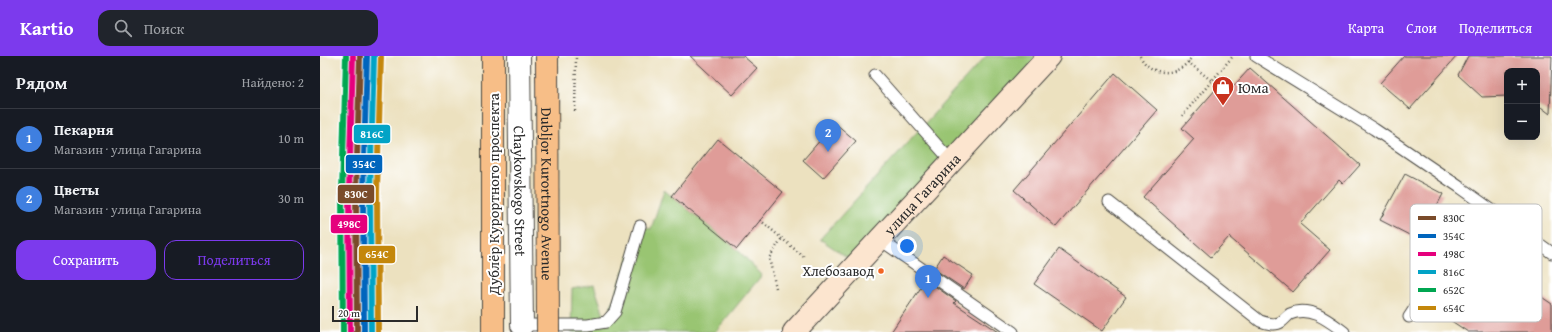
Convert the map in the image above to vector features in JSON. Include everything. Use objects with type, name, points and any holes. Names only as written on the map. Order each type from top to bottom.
[{"type":"main road","name":"Дублёр Курортного проспекта","points":[[493,56],[493,332]]},
{"type":"main road","name":"Dubljor Kurortnogo Avenue","points":[[547,56],[548,332]]},
{"type":"main road","name":"улица Гагарина","points":[[794,332],[1049,56]]},
{"type":"street","name":"Chaykovskogo Street","points":[[519,56],[522,325]]},
{"type":"lane","points":[[1256,56],[1374,129],[1483,204]]},
{"type":"lane","points":[[874,75],[952,162]]},
{"type":"lane","points":[[1109,202],[1260,321],[1270,324],[1280,323],[1289,314],[1300,311],[1312,312],[1344,332]]},
{"type":"lane","points":[[522,325],[588,325],[606,322],[615,312],[640,226]]},
{"type":"lane","points":[[879,239],[1013,332]]},
{"type":"lane","points":[[1542,246],[1552,253]]},
{"type":"path","points":[[1140,56],[1148,67],[1161,72],[1174,71],[1188,62],[1192,56]]},
{"type":"path","points":[[1182,116],[1233,56]]},
{"type":"path","points":[[1188,62],[1212,81]]},
{"type":"path","points":[[760,220],[804,257]]},
{"type":"path","points":[[776,288],[769,258],[782,238]]},
{"type":"green space","points":[[986,56],[1049,56],[857,264],[820,239]]},
{"type":"green space","points":[[664,190],[737,249],[762,275],[715,332],[571,332],[572,289],[594,285],[606,321],[640,226],[651,229]]},
{"type":"building","points":[[690,56],[743,56],[757,68],[732,95]]},
{"type":"building","points":[[1404,56],[1457,56],[1410,109],[1380,83]]},
{"type":"building","points":[[1468,56],[1552,56],[1550,114],[1540,106],[1540,68],[1504,68],[1504,96],[1482,97],[1458,75]]},
{"type":"building","points":[[1250,68],[1360,165],[1343,184],[1339,180],[1300,224],[1330,250],[1293,292],[1229,237],[1211,257],[1143,197],[1194,139],[1182,128],[1223,81],[1231,89]]},
{"type":"building","points":[[1115,73],[1157,110],[1056,227],[1014,190]]},
{"type":"building","points":[[835,123],[856,141],[823,178],[803,160]]},
{"type":"building","points":[[718,139],[783,192],[737,249],[672,196]]},
{"type":"building","points":[[1405,174],[1443,194],[1438,204],[1410,204],[1410,235],[1380,220]]},
{"type":"building","points":[[1059,249],[1126,297],[1102,331],[1034,284]]},
{"type":"building","points":[[943,255],[973,275],[964,289],[934,269]]},
{"type":"building","points":[[926,280],[956,301],[954,303],[998,332],[891,332]]},
{"type":"building","points":[[1542,297],[1552,304],[1552,332],[1468,332],[1453,322],[1542,322]]},
{"type":"transit line","name":"652С","points":[[343,332],[342,192],[346,56]]},
{"type":"transit line","name":"498С","points":[[350,332],[349,192],[353,56]]},
{"type":"transit line","name":"830С","points":[[357,332],[356,192],[360,56]]},
{"type":"transit line","name":"354С","points":[[364,332],[363,192],[367,56]]},
{"type":"transit line","name":"816С","points":[[371,332],[370,192],[374,56]]},
{"type":"transit line","name":"654С","points":[[378,332],[377,192],[381,57]]},
{"type":"place","name":"Юма","points":[[1223,106]]},
{"type":"place","name":"Цветы","points":[[828,152]]},
{"type":"place","name":"Хлебозавод","points":[[881,271]]},
{"type":"place","name":"Пекарня","points":[[928,298]]}]
